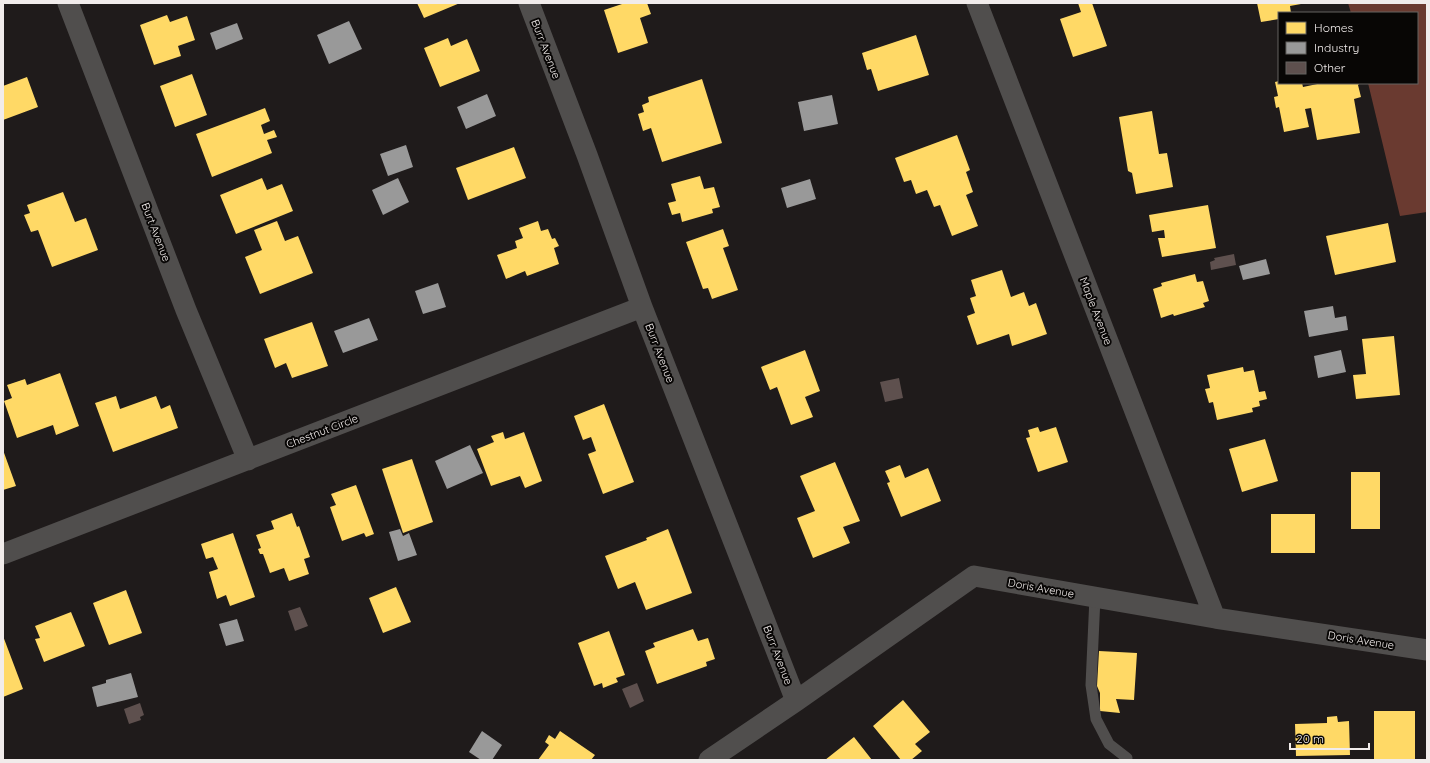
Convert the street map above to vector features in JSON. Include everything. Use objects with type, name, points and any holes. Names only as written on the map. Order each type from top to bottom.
[{"type":"street","name":"Burt Avenue","points":[[68,3],[186,310],[248,460]]},
{"type":"street","name":"Burr Avenue","points":[[529,3],[587,154],[642,307],[796,701]]},
{"type":"street","name":"Maple Avenue","points":[[977,3],[1215,618]]},
{"type":"street","name":"Chestnut Circle","points":[[3,554],[642,307]]},
{"type":"street","name":"Doris Avenue","points":[[709,760],[974,576],[1215,618],[1427,650]]},
{"type":"lane","points":[[1095,597],[1091,684],[1096,719],[1109,744],[1126,758]]},
{"type":"shaded area","points":[[1348,3],[1427,3],[1427,212],[1400,216],[1368,84],[1418,84],[1418,12],[1351,12]]},
{"type":"building: Homes","points":[[417,3],[460,3],[424,18]]},
{"type":"building: Homes","points":[[625,3],[647,3],[651,14],[640,18],[648,43],[618,53],[604,10]]},
{"type":"building: Homes","points":[[1078,3],[1092,3],[1107,46],[1073,57],[1060,19],[1081,12]]},
{"type":"building: Homes","points":[[1257,3],[1301,3],[1290,6],[1291,12],[1278,12],[1278,19],[1261,22]]},
{"type":"building: Homes","points":[[167,15],[170,22],[187,16],[195,40],[178,46],[181,56],[154,65],[140,25]]},
{"type":"building: Homes","points":[[916,35],[929,75],[878,91],[871,69],[867,70],[862,53]]},
{"type":"building: Homes","points":[[448,38],[451,46],[467,39],[480,71],[440,87],[424,48]]},
{"type":"building: Homes","points":[[192,74],[207,115],[175,127],[160,86]]},
{"type":"building: Homes","points":[[27,77],[38,107],[3,120],[3,86]]},
{"type":"building: Homes","points":[[702,79],[722,143],[662,162],[651,128],[643,131],[638,114],[644,112],[642,105],[649,102],[648,97]]},
{"type":"building: Homes","points":[[1278,81],[1278,84],[1302,84],[1303,87],[1317,84],[1359,84],[1361,97],[1354,99],[1360,133],[1317,140],[1311,108],[1305,109],[1309,127],[1284,132],[1279,107],[1276,108],[1274,97],[1278,96],[1275,82]]},
{"type":"building: Homes","points":[[265,108],[270,121],[261,125],[264,134],[274,130],[277,137],[267,140],[272,153],[212,177],[196,134]]},
{"type":"building: Homes","points":[[1152,111],[1159,154],[1167,153],[1173,187],[1136,194],[1132,173],[1128,171],[1119,117]]},
{"type":"building: Homes","points":[[957,135],[970,170],[966,172],[973,192],[966,195],[978,226],[952,236],[940,205],[934,207],[927,190],[916,194],[911,180],[904,182],[895,158]]},
{"type":"building: Homes","points":[[514,147],[526,178],[468,200],[456,168]]},
{"type":"building: Homes","points":[[700,176],[704,189],[714,187],[720,207],[712,209],[713,213],[682,222],[680,213],[672,215],[668,203],[676,201],[671,184]]},
{"type":"building: Homes","points":[[262,178],[267,190],[282,184],[293,211],[236,234],[220,195]]},
{"type":"building: Homes","points":[[63,192],[75,222],[86,218],[98,250],[52,267],[38,230],[31,232],[24,215],[30,213],[27,205]]},
{"type":"building: Homes","points":[[1208,205],[1216,248],[1162,257],[1158,238],[1165,238],[1164,230],[1152,232],[1149,215]]},
{"type":"building: Homes","points":[[277,221],[285,241],[298,236],[313,273],[260,294],[245,257],[262,250],[254,230]]},
{"type":"building: Homes","points":[[538,221],[541,231],[548,229],[552,239],[555,238],[559,246],[554,248],[559,264],[527,276],[525,271],[506,279],[497,255],[517,248],[515,241],[523,238],[519,228]]},
{"type":"building: Homes","points":[[1388,223],[1396,262],[1335,275],[1326,236]]},
{"type":"building: Homes","points":[[723,229],[729,246],[723,248],[738,290],[712,299],[708,288],[703,289],[686,242]]},
{"type":"building: Homes","points":[[1002,270],[1011,297],[1024,292],[1029,306],[1036,303],[1047,334],[1012,346],[1009,334],[977,345],[967,316],[975,313],[970,298],[976,296],[971,280]]},
{"type":"building: Homes","points":[[1195,274],[1197,282],[1203,281],[1209,301],[1203,303],[1205,307],[1174,316],[1173,314],[1161,318],[1153,289],[1162,286],[1161,283]]},
{"type":"building: Homes","points":[[312,322],[328,366],[292,378],[286,363],[275,368],[264,339]]},
{"type":"building: Homes","points":[[1394,336],[1400,395],[1356,399],[1353,375],[1366,374],[1362,339]]},
{"type":"building: Homes","points":[[805,350],[820,391],[805,397],[813,417],[791,425],[777,387],[770,390],[761,367]]},
{"type":"building: Homes","points":[[1243,367],[1244,372],[1254,370],[1259,392],[1265,391],[1267,399],[1259,401],[1260,406],[1252,408],[1253,412],[1217,420],[1213,402],[1209,403],[1205,389],[1210,388],[1207,375]]},
{"type":"building: Homes","points":[[60,373],[79,426],[56,435],[53,425],[17,438],[4,401],[12,398],[7,385],[25,379],[27,385]]},
{"type":"building: Homes","points":[[116,396],[120,409],[156,396],[161,409],[170,405],[178,428],[113,452],[95,403]]},
{"type":"building: Homes","points":[[604,404],[634,482],[603,494],[588,454],[596,451],[591,437],[583,440],[574,416]]},
{"type":"building: Homes","points":[[1038,427],[1040,432],[1056,427],[1068,462],[1038,472],[1026,438],[1030,437],[1028,430]]},
{"type":"building: Homes","points":[[503,432],[505,439],[524,432],[542,481],[525,488],[520,476],[491,486],[477,449],[494,442],[491,436]]},
{"type":"building: Homes","points":[[1265,439],[1278,481],[1242,492],[1229,449]]},
{"type":"building: Homes","points":[[3,450],[16,486],[3,490]]},
{"type":"building: Homes","points":[[412,459],[433,522],[403,533],[382,469]]},
{"type":"building: Homes","points":[[835,462],[860,521],[843,527],[850,543],[813,558],[797,518],[815,511],[800,476]]},
{"type":"building: Homes","points":[[900,465],[905,478],[928,468],[941,501],[901,517],[887,483],[890,482],[885,471]]},
{"type":"building: Homes","points":[[1351,472],[1380,472],[1380,529],[1351,529]]},
{"type":"building: Homes","points":[[356,485],[374,534],[366,537],[364,533],[342,541],[330,507],[336,505],[331,494]]},
{"type":"building: Homes","points":[[292,513],[297,527],[299,526],[310,557],[304,559],[309,574],[289,581],[284,568],[270,573],[263,554],[260,554],[258,549],[261,548],[256,535],[274,529],[271,521]]},
{"type":"building: Homes","points":[[1271,514],[1315,514],[1315,553],[1271,553]]},
{"type":"building: Homes","points":[[668,529],[692,593],[646,610],[635,582],[618,589],[605,556],[647,540],[646,538]]},
{"type":"building: Homes","points":[[233,533],[255,597],[230,606],[226,595],[217,599],[209,572],[218,569],[213,557],[206,559],[201,544]]},
{"type":"building: Homes","points":[[396,587],[411,622],[383,633],[369,598]]},
{"type":"building: Homes","points":[[126,590],[142,633],[109,645],[93,603]]},
{"type":"building: Homes","points":[[71,612],[85,646],[44,662],[35,639],[40,638],[35,626]]},
{"type":"building: Homes","points":[[693,629],[698,641],[708,638],[715,659],[706,662],[707,666],[657,684],[645,651],[655,647],[653,643]]},
{"type":"building: Homes","points":[[609,631],[625,675],[616,678],[618,682],[603,688],[602,683],[594,686],[578,643]]},
{"type":"building: Homes","points":[[3,636],[23,689],[3,697]]},
{"type":"building: Homes","points":[[1099,651],[1137,653],[1134,700],[1116,699],[1120,713],[1100,711],[1100,693],[1097,686]]},
{"type":"building: Homes","points":[[903,700],[930,732],[915,744],[922,751],[911,760],[901,760],[873,726]]},
{"type":"building: Homes","points":[[1374,711],[1415,711],[1415,760],[1374,760]]},
{"type":"building: Homes","points":[[1337,716],[1338,722],[1349,721],[1350,755],[1296,756],[1295,724],[1327,723],[1327,717]]},
{"type":"building: Homes","points":[[560,731],[595,755],[591,760],[538,760],[549,745],[545,742],[549,735],[555,739]]},
{"type":"building: Homes","points":[[854,737],[872,760],[825,760]]},
{"type":"building: Industry","points":[[349,21],[362,49],[329,64],[317,35]]},
{"type":"building: Industry","points":[[237,23],[243,39],[216,50],[210,33]]},
{"type":"building: Industry","points":[[487,94],[496,116],[466,129],[457,107]]},
{"type":"building: Industry","points":[[832,95],[838,124],[804,131],[798,102]]},
{"type":"building: Industry","points":[[406,145],[413,167],[388,176],[380,154]]},
{"type":"building: Industry","points":[[398,178],[409,202],[383,215],[372,190]]},
{"type":"building: Industry","points":[[810,179],[816,199],[787,208],[781,188]]},
{"type":"building: Industry","points":[[1266,259],[1270,274],[1243,280],[1239,266]]},
{"type":"building: Industry","points":[[438,283],[446,307],[423,314],[415,291]]},
{"type":"building: Industry","points":[[1333,306],[1335,318],[1346,316],[1348,330],[1309,337],[1304,311]]},
{"type":"building: Industry","points":[[369,318],[378,340],[343,353],[334,331]]},
{"type":"building: Industry","points":[[1341,350],[1346,372],[1318,378],[1314,356]]},
{"type":"building: Industry","points":[[470,445],[483,473],[447,489],[435,461]]},
{"type":"building: Industry","points":[[400,529],[403,536],[409,533],[417,555],[398,561],[389,532]]},
{"type":"building: Industry","points":[[237,619],[244,641],[226,646],[219,624]]},
{"type":"building: Industry","points":[[131,673],[138,697],[97,707],[92,687],[106,683],[106,680]]},
{"type":"building: Industry","points":[[482,731],[502,745],[492,760],[481,760],[469,752]]},
{"type":"building: Other","points":[[1234,254],[1236,265],[1211,270],[1210,262],[1215,260],[1214,258]]},
{"type":"building: Other","points":[[899,378],[903,398],[885,402],[880,382]]},
{"type":"building: Other","points":[[300,607],[308,626],[295,631],[288,611]]},
{"type":"building: Other","points":[[637,683],[644,701],[630,708],[622,689]]},
{"type":"building: Other","points":[[140,703],[144,715],[140,717],[141,720],[129,724],[124,709]]}]
